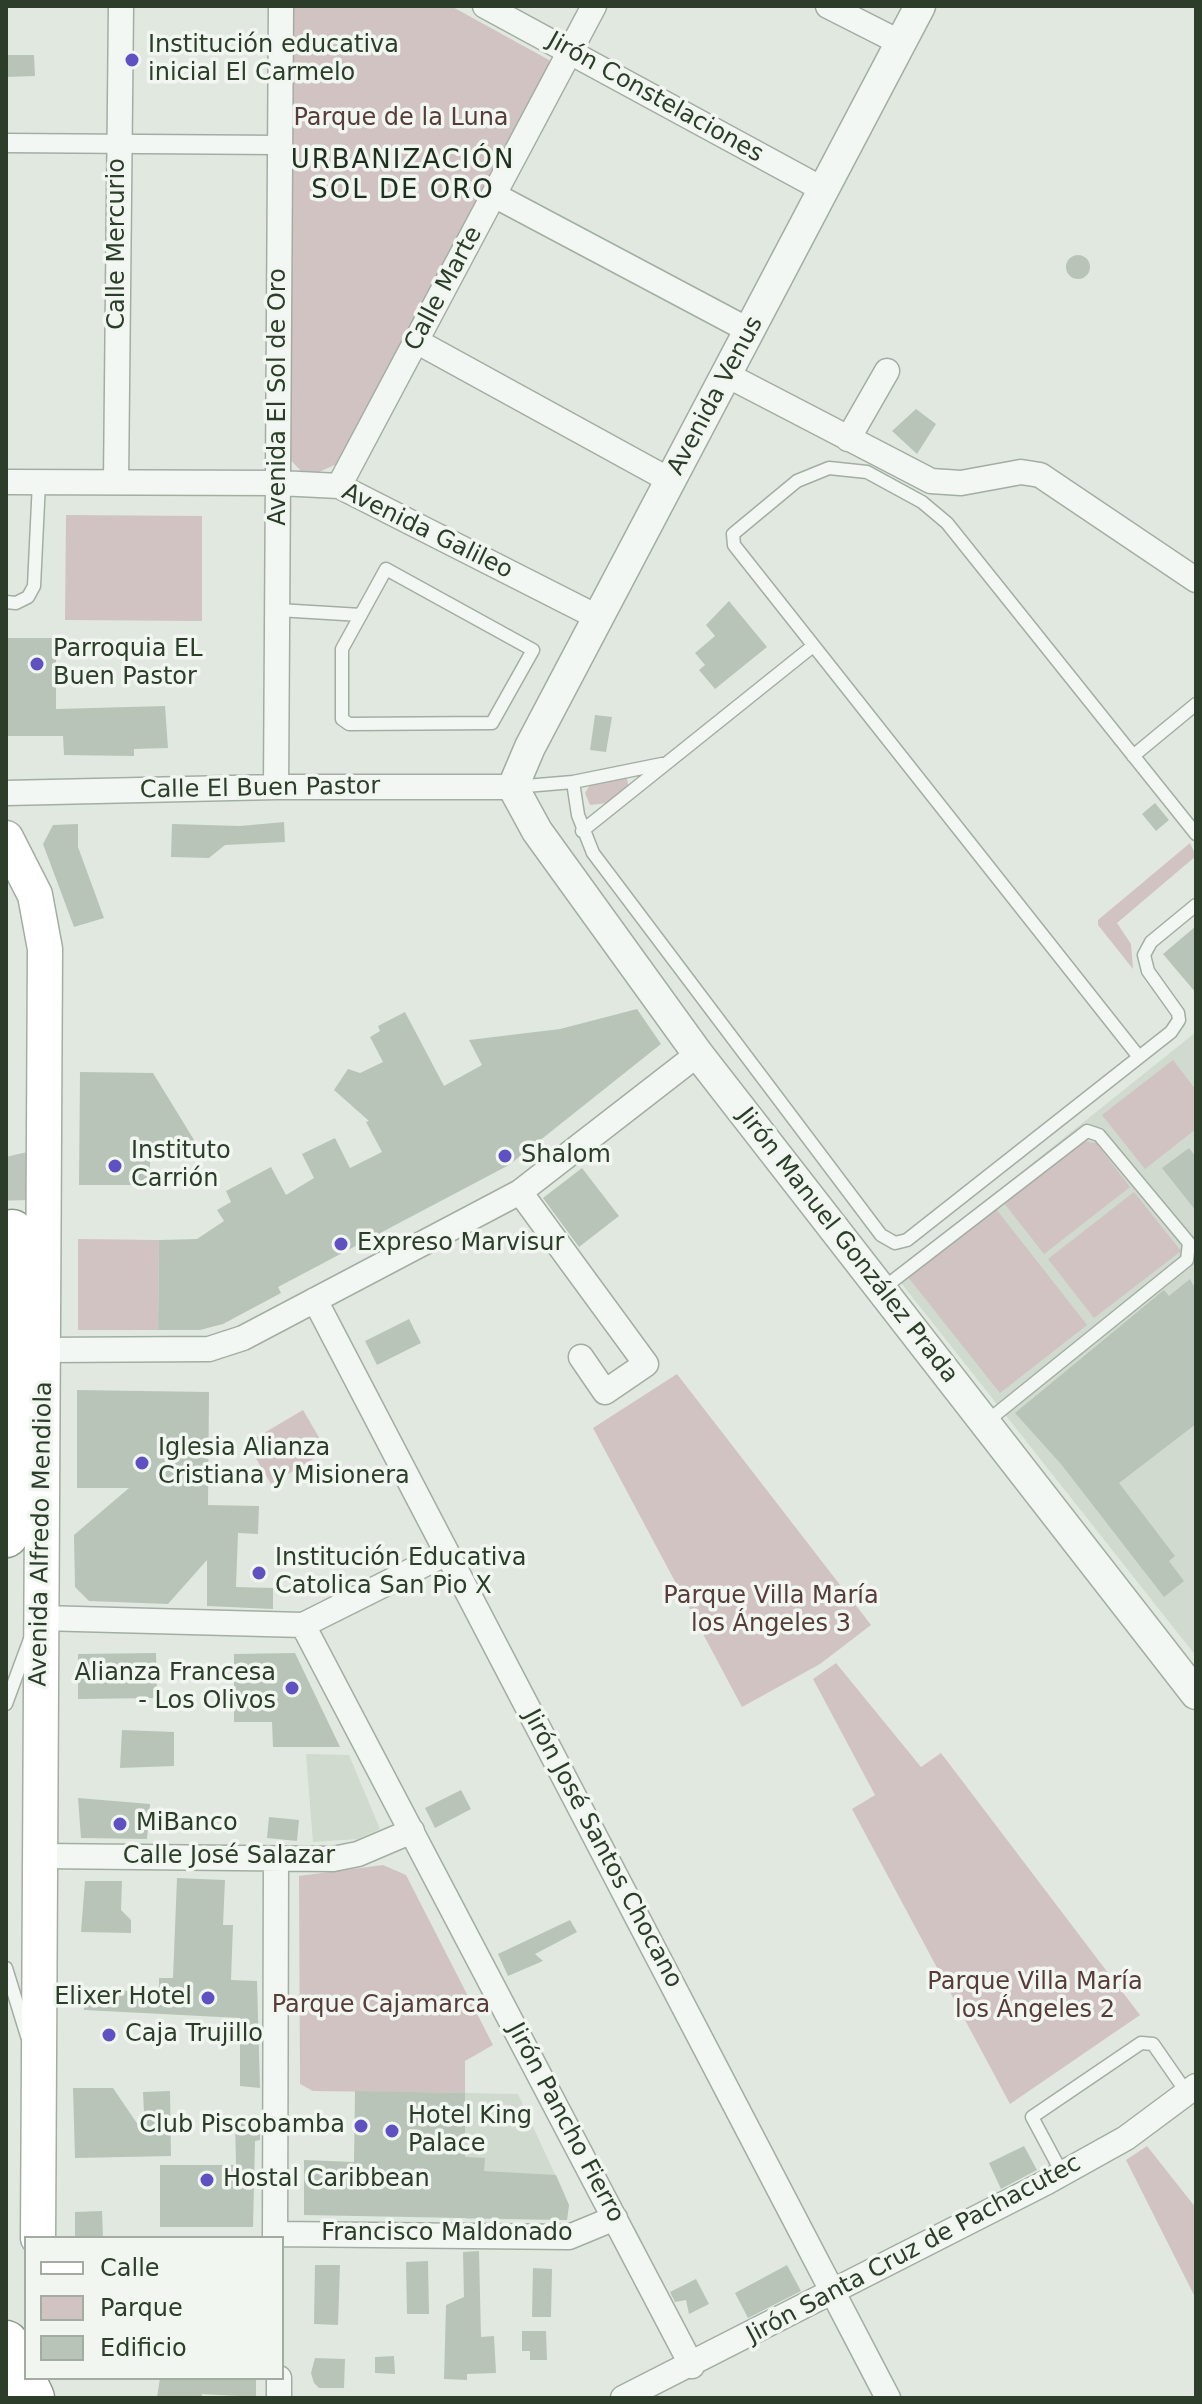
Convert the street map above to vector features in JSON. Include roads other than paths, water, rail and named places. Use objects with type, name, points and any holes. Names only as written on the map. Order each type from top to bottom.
[{"type":"highway","points":[[6,1535],[11,1495],[12,1232]]},
{"type":"highway","points":[[6,2343],[24,2378]]},
{"type":"highway","points":[[25,2380],[34,2398]]},
{"type":"main road","name":"Avenida Alfredo Mendiola","points":[[6,838],[35,895],[45,949],[38,2236]]},
{"type":"street","name":"Calle Mercurio","points":[[116,482],[121,6]]},
{"type":"street","name":"Avenida El Sol de Oro","points":[[276,787],[281,6]]},
{"type":"street","name":"Jirón Constelaciones","points":[[485,6],[824,190]]},
{"type":"street","name":"Calle Marte","points":[[339,486],[594,6]]},
{"type":"street","points":[[828,6],[901,43]]},
{"type":"street","name":"Avenida Venus","points":[[513,787],[530,747],[920,6]]},
{"type":"street","points":[[6,143],[279,145]]},
{"type":"street","points":[[494,195],[750,331]]},
{"type":"street","points":[[416,341],[671,481]]},
{"type":"street","points":[[848,439],[887,371]]},
{"type":"street","points":[[727,375],[920,477],[941,483],[1013,472],[1040,475],[1196,580]]},
{"type":"street","name":"Avenida Galileo","points":[[6,482],[339,486],[599,618]]},
{"type":"street","name":"Calle El Buen Pastor","points":[[6,793],[276,787],[513,787]]},
{"type":"street","name":"Jirón Manuel González Prada","points":[[513,787],[537,831],[698,1054],[1196,1694]]},
{"type":"street","points":[[44,1350],[209,1349],[243,1338],[520,1192],[698,1054]]},
{"type":"street","points":[[520,1192],[646,1364],[605,1392],[581,1357]]},
{"type":"street","name":"Jirón José Santos Chocano","points":[[315,1300],[888,2398]]},
{"type":"street","points":[[40,1618],[303,1625],[447,1553]]},
{"type":"street","name":"Jirón Pancho Fierro","points":[[303,1625],[692,2366]]},
{"type":"street","name":"Calle José Salazar","points":[[41,1856],[345,1858],[412,1831]]},
{"type":"street","points":[[275,2236],[276,1859]]},
{"type":"street","name":"Jirón Santa Cruz de Pachacutec","points":[[623,2398],[692,2366],[1062,2173],[1126,2138],[1192,2090]]},
{"type":"street","name":"Francisco Maldonado","points":[[284,2236],[569,2237],[615,2218]]},
{"type":"lane","points":[[1139,1057],[813,646],[732,538],[736,530],[797,481],[829,468],[854,468],[909,493],[947,523],[1196,834]]},
{"type":"lane","points":[[6,602],[16,603],[28,597],[34,586],[39,482]]},
{"type":"lane","points":[[386,569],[533,650],[495,720],[487,725],[349,724],[342,719],[341,710],[342,649],[361,615],[386,569]]},
{"type":"lane","points":[[278,610],[361,615]]},
{"type":"lane","points":[[582,831],[813,646]]},
{"type":"lane","points":[[1133,756],[1196,704]]},
{"type":"lane","points":[[513,787],[573,782],[665,764]]},
{"type":"lane","points":[[573,782],[582,831],[593,853],[881,1235],[890,1242],[907,1240],[1171,1032],[1179,1020],[1175,1006],[1148,971],[1146,949],[1196,905]]},
{"type":"lane","points":[[881,1290],[1087,1131],[1099,1135],[1189,1243],[1187,1260],[985,1423]]},
{"type":"lane","points":[[6,1704],[40,1618]]},
{"type":"lane","points":[[6,1968],[40,2077]]},
{"type":"lane","points":[[1062,2173],[1032,2117],[1141,2043],[1153,2044],[1192,2090]]},
{"type":"tunnel","points":[[6,1157],[11,1179],[12,1232]]},
{"type":"place","name":"Institución educativa inicial El Carmelo","points":[[132,60]]},
{"type":"place","name":"Parroquia EL Buen Pastor","points":[[37,664]]},
{"type":"place","name":"Shalom","points":[[505,1156]]},
{"type":"place","name":"Instituto Carrión","points":[[115,1166]]},
{"type":"place","name":"Expreso Marvisur","points":[[341,1244]]},
{"type":"place","name":"Iglesia Alianza Cristiana y Misionera","points":[[142,1463]]},
{"type":"place","name":"Institución Educativa Catolica San Pio X","points":[[259,1573]]},
{"type":"place","name":"Alianza Francesa - Los Olivos","points":[[292,1688]]},
{"type":"place","name":"MiBanco","points":[[120,1824]]},
{"type":"place","name":"Elixer Hotel","points":[[208,1998]]},
{"type":"place","name":"Caja Trujillo","points":[[109,2035]]},
{"type":"place","name":"Club Piscobamba","points":[[361,2126]]},
{"type":"place","name":"Hotel King Palace","points":[[392,2131]]},
{"type":"place","name":"Hostal Caribbean","points":[[207,2180]]},
{"type":"district","name":"URBANIZACIÓN SOL DE ORO","points":[[403,176]]},
{"type":"park label","name":"Parque de la Luna","points":[[401,119]]},
{"type":"park label","name":"Parque Villa María los Ángeles 3","points":[[771,1611]]},
{"type":"park label","name":"Parque Villa María los Ángeles 2","points":[[1035,1997]]},
{"type":"park label","name":"Parque Cajamarca","points":[[381,2006]]}]
